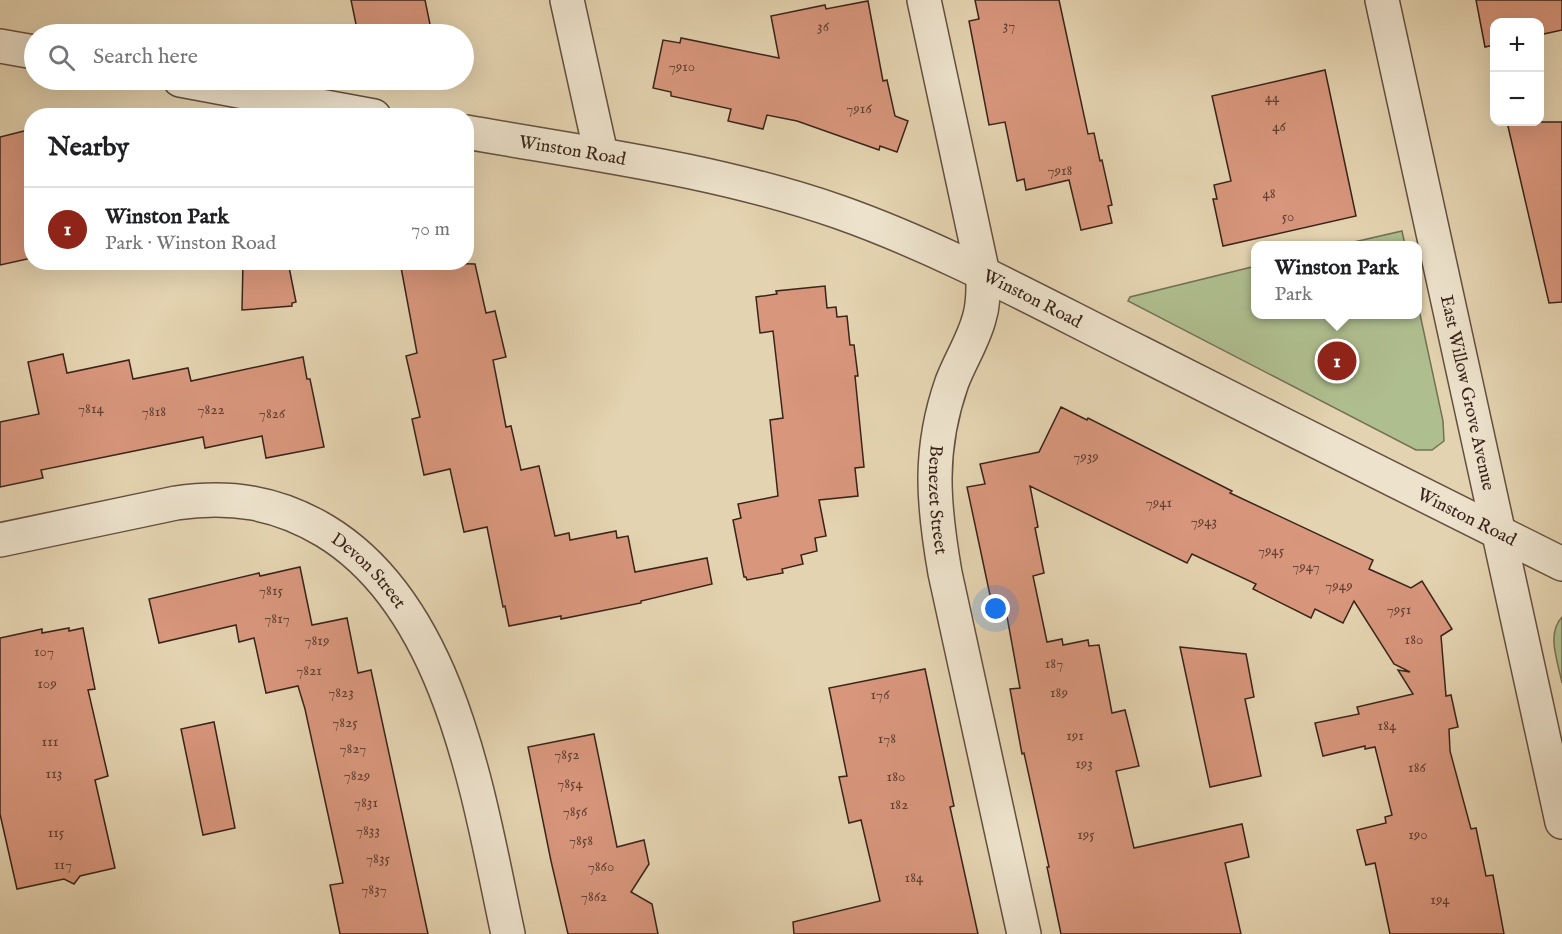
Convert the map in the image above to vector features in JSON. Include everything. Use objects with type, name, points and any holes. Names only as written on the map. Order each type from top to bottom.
[{"type":"street","points":[[567,0],[601,154]]},
{"type":"street","name":"Benezet Street","points":[[924,0],[983,274],[984,296],[980,319],[952,383],[938,437],[933,484],[936,521],[945,573],[1024,934]]},
{"type":"street","name":"East Willow Grove Avenue","points":[[1382,0],[1562,822]]},
{"type":"street","points":[[0,46],[24,50]]},
{"type":"street","points":[[234,90],[331,108]]},
{"type":"street","name":"Winston Road","points":[[474,133],[601,154],[724,178],[778,192],[852,217],[983,274],[1562,564]]},
{"type":"street","name":"Devon Street","points":[[0,540],[205,499],[234,500],[290,513],[340,540],[363,559],[386,583],[405,608],[446,693],[470,763],[508,934]]},
{"type":"green space","points":[[1402,231],[1404,241],[1358,241]]},
{"type":"green space","points":[[1251,267],[1251,319],[1421,319],[1443,421],[1444,441],[1432,450],[1416,450],[1128,301],[1130,297]]},
{"type":"green space","points":[[1562,617],[1562,683],[1554,640],[1557,624]]},
{"type":"building","points":[[351,0],[425,0],[430,24],[356,24]]},
{"type":"building","points":[[975,0],[1059,0],[1088,134],[1094,133],[1100,161],[1102,160],[1112,205],[1108,206],[1112,223],[1081,230],[1069,180],[1026,190],[1024,179],[1017,181],[1005,122],[989,125],[969,21],[979,19]]},
{"type":"building","points":[[1476,0],[1562,0],[1562,30],[1544,34],[1544,18],[1490,18],[1490,46],[1485,47]]},
{"type":"building","points":[[868,1],[883,81],[887,80],[895,116],[908,121],[897,152],[880,146],[879,150],[797,121],[767,115],[763,129],[728,121],[731,109],[671,96],[671,92],[653,88],[663,40],[680,43],[681,38],[779,58],[771,16],[825,5],[826,9]]},
{"type":"building","points":[[1325,70],[1356,216],[1223,246],[1213,199],[1217,199],[1214,185],[1231,181],[1212,96]]},
{"type":"building","points":[[1544,122],[1562,122],[1562,302],[1549,303],[1508,126],[1544,126]]},
{"type":"building","points":[[24,131],[24,260],[0,265],[0,137]]},
{"type":"building","points":[[475,264],[486,313],[495,311],[506,357],[493,360],[506,427],[511,426],[521,470],[539,466],[555,536],[569,533],[570,540],[616,531],[617,538],[628,536],[635,572],[707,558],[712,584],[641,601],[641,603],[561,619],[561,616],[509,626],[487,527],[464,532],[450,469],[424,475],[412,419],[420,417],[406,356],[417,353],[401,270],[474,270]]},
{"type":"building","points":[[243,270],[290,270],[296,302],[292,303],[292,306],[242,310]]},
{"type":"building","points":[[825,286],[827,308],[836,307],[837,317],[847,316],[850,345],[854,345],[864,467],[855,468],[858,496],[819,500],[826,536],[815,538],[817,551],[801,555],[803,564],[782,569],[783,573],[747,580],[744,577],[733,520],[741,518],[738,504],[778,496],[770,420],[783,418],[773,331],[760,333],[756,297],[777,294],[776,291]]},
{"type":"building","points":[[63,354],[67,373],[129,360],[133,379],[188,368],[191,381],[303,357],[307,379],[310,379],[324,447],[266,458],[262,436],[205,448],[203,437],[41,470],[43,478],[0,487],[0,422],[39,414],[28,362]]},
{"type":"building","points":[[1061,407],[1087,420],[1088,418],[1232,491],[1230,493],[1373,560],[1369,569],[1411,588],[1422,581],[1452,629],[1441,636],[1446,696],[1451,695],[1458,727],[1449,729],[1450,751],[1471,829],[1476,828],[1486,876],[1493,875],[1504,934],[1390,934],[1375,863],[1366,865],[1357,830],[1386,823],[1385,817],[1392,815],[1375,747],[1365,749],[1365,746],[1323,756],[1315,723],[1359,714],[1357,707],[1413,694],[1398,670],[1410,672],[1394,664],[1354,601],[1343,623],[1315,609],[1311,618],[1253,589],[1256,584],[1192,554],[1187,563],[1030,486],[1044,573],[1033,576],[1047,642],[1062,639],[1063,645],[1088,640],[1089,646],[1099,645],[1112,713],[1125,710],[1139,766],[1116,771],[1134,848],[1242,824],[1249,857],[1225,863],[1241,934],[1061,934],[1047,867],[1049,867],[1024,753],[1022,754],[1010,689],[1020,688],[1006,611],[994,614],[967,487],[985,484],[980,464],[1039,452]]},
{"type":"building","points":[[300,567],[312,625],[347,618],[358,673],[371,670],[428,934],[340,934],[330,885],[343,883],[305,709],[298,686],[266,693],[254,638],[239,642],[236,625],[159,643],[149,599],[259,573],[260,576]]},
{"type":"building","points":[[69,628],[69,631],[83,628],[95,689],[88,690],[108,776],[95,780],[115,868],[80,876],[74,884],[64,879],[17,889],[0,814],[0,638],[42,629],[42,633]]},
{"type":"building","points":[[1180,647],[1246,654],[1254,697],[1245,699],[1261,776],[1210,787]]},
{"type":"building","points":[[925,669],[954,806],[950,807],[978,934],[794,934],[793,922],[880,901],[861,820],[849,823],[839,777],[847,776],[829,688]]},
{"type":"building","points":[[214,722],[235,828],[203,835],[181,729]]},
{"type":"building","points":[[594,734],[617,847],[644,840],[649,864],[631,892],[652,904],[658,934],[568,934],[528,747]]},
{"type":"place","name":"Winston Park","points":[[1337,361]]}]
